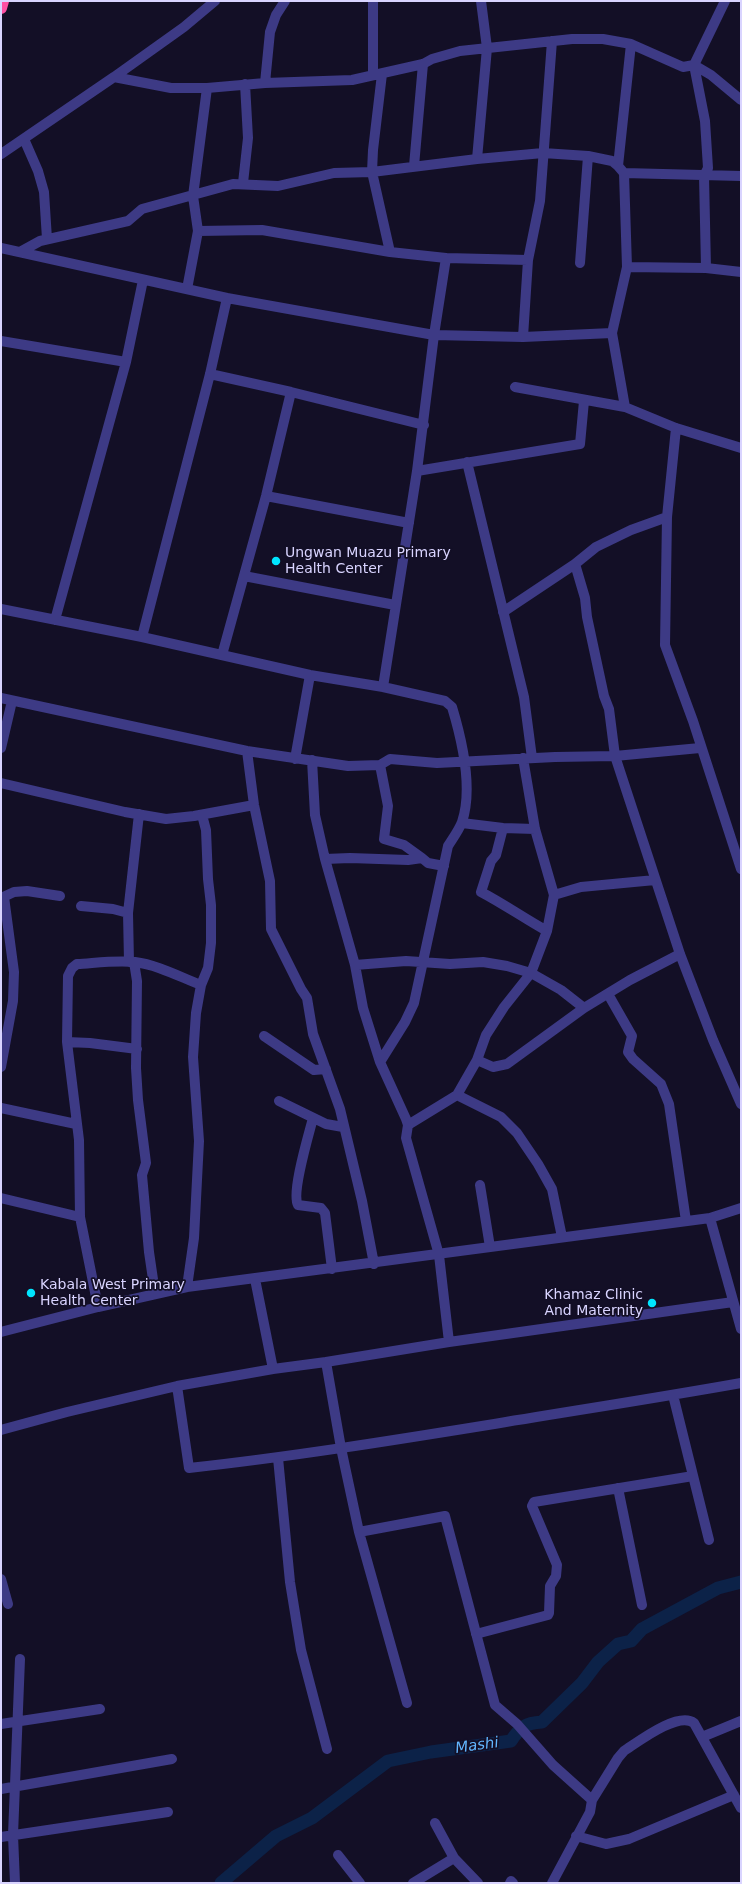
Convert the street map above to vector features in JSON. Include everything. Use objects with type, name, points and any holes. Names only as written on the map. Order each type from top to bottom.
[{"type":"highway","points":[[1,8],[3,1]]},
{"type":"street","points":[[1,154],[184,27],[215,1]]},
{"type":"street","points":[[266,83],[270,32],[276,15],[285,1]]},
{"type":"street","points":[[373,1],[378,75],[372,172],[390,252]]},
{"type":"street","points":[[477,159],[487,48],[481,1]]},
{"type":"street","points":[[706,268],[704,176],[708,168],[704,121],[694,65],[725,1]]},
{"type":"street","points":[[114,77],[171,88],[207,88],[266,83],[336,82],[378,75],[423,64],[460,51],[572,39],[603,39],[631,44],[683,67],[694,65],[711,75],[741,100]]},
{"type":"street","points":[[523,336],[528,260],[540,201],[552,41]]},
{"type":"street","points":[[625,407],[612,333],[627,267],[621,170],[631,44]]},
{"type":"street","points":[[414,166],[423,64]]},
{"type":"street","points":[[243,183],[248,138],[245,84]]},
{"type":"street","points":[[188,289],[198,231],[193,196],[207,88]]},
{"type":"street","points":[[24,139],[38,171],[44,192],[47,240]]},
{"type":"street","points":[[20,252],[40,241],[128,221],[142,209],[233,184],[243,183],[278,186],[334,173],[372,172],[477,159],[543,153],[588,156],[612,161],[621,170],[704,176],[741,176]]},
{"type":"street","points":[[580,263],[588,156]]},
{"type":"street","points":[[198,231],[262,230],[390,252],[446,258],[528,260]]},
{"type":"street","points":[[1,248],[227,298],[434,335],[523,336],[612,333]]},
{"type":"street","points":[[383,687],[424,425],[434,335],[446,258]]},
{"type":"street","points":[[627,267],[706,268],[741,272]]},
{"type":"street","points":[[55,620],[126,362],[143,280]]},
{"type":"street","points":[[142,636],[210,374],[227,298]]},
{"type":"street","points":[[1,341],[126,362]]},
{"type":"street","points":[[210,374],[291,392],[424,425]]},
{"type":"street","points":[[515,387],[625,407],[676,428],[741,448]]},
{"type":"street","points":[[222,655],[266,496],[291,392]]},
{"type":"street","points":[[417,471],[580,444],[584,400]]},
{"type":"street","points":[[676,428],[667,517],[665,645],[693,721],[700,748],[741,869]]},
{"type":"street","points":[[408,1125],[457,1096],[477,1060],[486,1036],[504,1007],[531,974],[547,931],[554,895],[535,829],[524,697],[467,462]]},
{"type":"street","points":[[266,496],[409,523]]},
{"type":"street","points":[[503,612],[575,564],[596,547],[631,530],[667,517]]},
{"type":"street","points":[[575,564],[585,598],[587,617],[604,696],[609,709],[615,756],[680,954],[713,1040],[741,1104]]},
{"type":"street","points":[[244,576],[395,605]]},
{"type":"street","points":[[1,609],[142,636],[310,675],[383,687],[445,701],[452,707],[468,784],[468,800],[462,823],[448,846],[414,1003],[405,1022],[380,1062]]},
{"type":"street","points":[[295,759],[310,675]]},
{"type":"street","points":[[1,698],[247,751],[348,766],[380,766],[390,760],[437,763],[528,758],[615,756],[700,748]]},
{"type":"street","points":[[1,748],[12,701]]},
{"type":"street","points":[[247,751],[254,805],[270,881],[271,929],[307,998],[314,1034],[336,1094],[362,1201],[374,1264]]},
{"type":"street","points":[[312,760],[315,815],[325,859],[355,965],[363,1008],[380,1062],[401,1105],[408,1125],[406,1138],[439,1255],[449,1342]]},
{"type":"street","points":[[380,766],[388,806],[384,839],[404,845],[428,863],[444,866]]},
{"type":"street","points":[[1,783],[139,814],[166,818],[202,815],[254,805]]},
{"type":"street","points":[[139,814],[128,913],[132,962],[137,981],[136,1049],[138,1100],[146,1163],[142,1174],[144,1203],[149,1252],[156,1293]]},
{"type":"street","points":[[187,1288],[194,1238],[199,1141],[193,1057],[196,1013],[201,985],[208,968],[211,943],[211,905],[208,880],[206,830],[202,815]]},
{"type":"street","points":[[462,823],[503,828],[535,829]]},
{"type":"street","points":[[503,828],[496,855],[491,861],[481,892],[499,901],[520,917],[547,931]]},
{"type":"street","points":[[325,859],[350,858],[408,860],[422,858]]},
{"type":"street","points":[[554,895],[581,887],[656,880]]},
{"type":"street","points":[[1,1067],[13,1001],[14,972],[3,898],[14,892],[27,891],[60,896]]},
{"type":"street","points":[[81,906],[113,909],[128,913]]},
{"type":"street","points":[[477,1060],[493,1067],[507,1064],[584,1008],[630,980],[680,954]]},
{"type":"street","points":[[355,965],[390,961],[450,964],[483,962],[507,966],[531,974],[561,990],[584,1008]]},
{"type":"street","points":[[98,1307],[80,1217],[80,1178],[76,1124],[66,1042],[68,976],[72,968],[77,964],[132,962],[158,967],[201,985]]},
{"type":"street","points":[[608,994],[632,1036],[628,1052],[633,1059],[661,1084],[669,1104],[686,1221]]},
{"type":"street","points":[[264,1036],[314,1070],[326,1068]]},
{"type":"street","points":[[66,1042],[90,1042],[136,1049]]},
{"type":"street","points":[[457,1096],[501,1117],[517,1133],[538,1164],[552,1189],[562,1237]]},
{"type":"street","points":[[279,1101],[326,1124],[343,1127]]},
{"type":"street","points":[[1,1108],[76,1124]]},
{"type":"street","points":[[313,1118],[299,1174],[296,1201],[298,1205],[321,1208],[325,1213],[332,1269]]},
{"type":"street","points":[[480,1185],[490,1247]]},
{"type":"street","points":[[1,1198],[80,1217]]},
{"type":"street","points":[[1,1332],[156,1293],[710,1218],[741,1208]]},
{"type":"street","points":[[710,1218],[741,1329]]},
{"type":"street","points":[[255,1279],[273,1369]]},
{"type":"street","points":[[1,1430],[176,1386],[273,1369],[449,1342],[733,1302]]},
{"type":"street","points":[[326,1362],[341,1448],[359,1532],[407,1703]]},
{"type":"street","points":[[176,1386],[189,1468],[278,1458],[741,1383]]},
{"type":"street","points":[[674,1395],[709,1540]]},
{"type":"street","points":[[278,1458],[290,1582],[300,1642],[327,1749]]},
{"type":"street","points":[[476,1634],[548,1615],[549,1613],[550,1586],[556,1576],[557,1565],[532,1506],[534,1502],[693,1476]]},
{"type":"street","points":[[618,1488],[642,1605]]},
{"type":"street","points":[[359,1532],[445,1516],[494,1705],[517,1724],[553,1765],[592,1800]]},
{"type":"street","points":[[1,1580],[8,1604]]},
{"type":"street","points":[[14,1883],[13,1835],[20,1659]]},
{"type":"street","points":[[1,1724],[100,1709]]},
{"type":"street","points":[[552,1883],[590,1812],[592,1800],[608,1772],[624,1752],[668,1724],[685,1719],[694,1723],[741,1808]]},
{"type":"street","points":[[702,1737],[741,1721]]},
{"type":"street","points":[[1,1789],[172,1759]]},
{"type":"street","points":[[576,1836],[606,1844],[629,1839],[734,1795]]},
{"type":"street","points":[[1,1837],[168,1812]]},
{"type":"street","points":[[435,1823],[454,1858],[478,1883]]},
{"type":"street","points":[[338,1855],[360,1883]]},
{"type":"street","points":[[412,1883],[454,1858]]},
{"type":"waterway","name":"Mashi","points":[[221,1883],[276,1836],[312,1818],[388,1761],[431,1752],[511,1741],[520,1729],[531,1723],[542,1722],[582,1683],[598,1662],[618,1644],[631,1641],[642,1629],[718,1588],[741,1582]]},
{"type":"place","name":"Ungwan Muazu Primary Health Center","points":[[276,561]]},
{"type":"place","name":"Kabala West Primary Health Center","points":[[31,1293]]},
{"type":"place","name":"Khamaz Clinic And Maternity","points":[[652,1303]]}]
